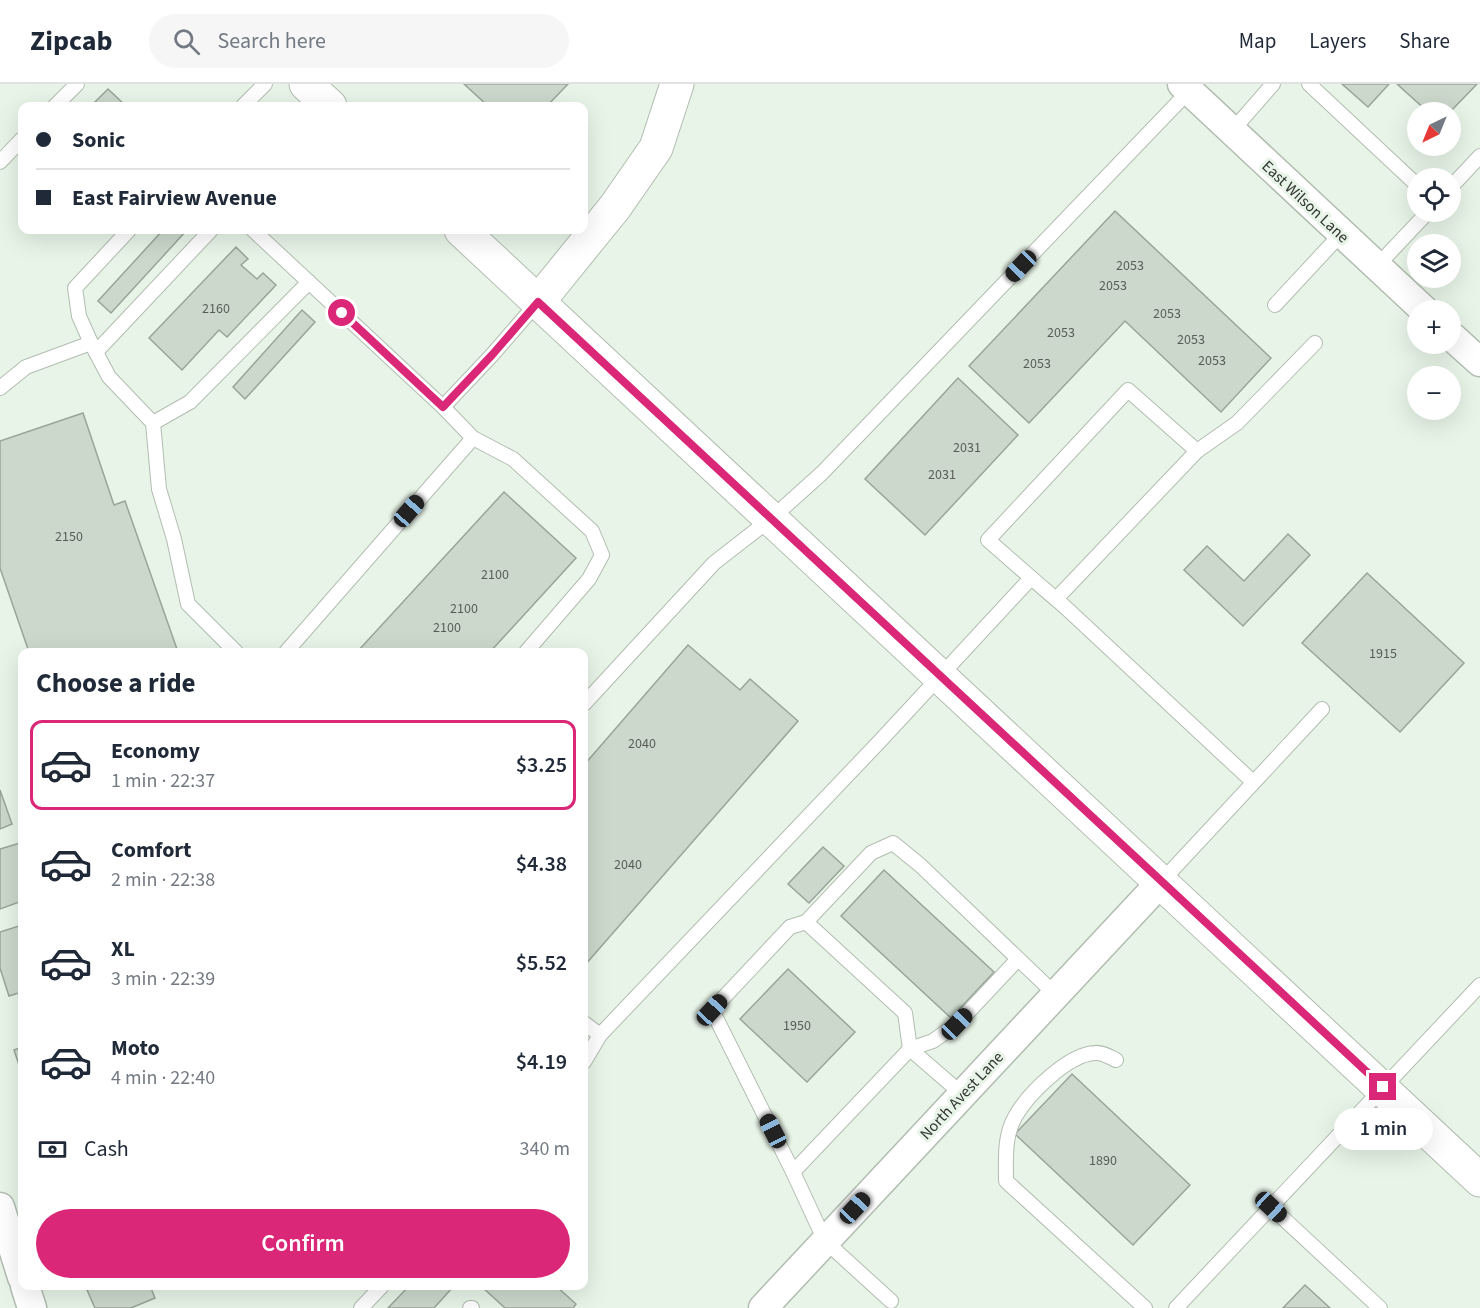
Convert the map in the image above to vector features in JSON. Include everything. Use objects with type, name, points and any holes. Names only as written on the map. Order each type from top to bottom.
[{"type":"main road","points":[[306,84],[326,102]]},
{"type":"main road","points":[[538,302],[586,245],[656,148],[677,84]]},
{"type":"main road","points":[[465,234],[1383,1087],[1480,1180]]},
{"type":"street","name":"East Wilson Lane","points":[[1185,87],[1413,300]]},
{"type":"street","points":[[1461,345],[1480,362]]},
{"type":"street","name":"North Avest Lane","points":[[763,1308],[1161,882]]},
{"type":"street","points":[[0,1207],[18,1264]]},
{"type":"street","points":[[26,1290],[32,1308]]},
{"type":"lane","points":[[59,102],[77,84]]},
{"type":"lane","points":[[247,102],[265,84]]},
{"type":"lane","points":[[1232,131],[1273,84]]},
{"type":"lane","points":[[1309,84],[1407,176]]},
{"type":"lane","points":[[588,700],[714,563],[772,518],[822,473],[1185,87]]},
{"type":"lane","points":[[0,162],[18,143]]},
{"type":"lane","points":[[1461,176],[1480,156]]},
{"type":"lane","points":[[1376,267],[1419,222]]},
{"type":"lane","points":[[125,234],[75,288],[80,316],[109,377],[153,423],[159,489],[174,539],[188,604],[232,648]]},
{"type":"lane","points":[[0,388],[26,367],[93,347],[208,234]]},
{"type":"lane","points":[[257,234],[443,407],[473,438],[513,459],[592,531],[602,555],[589,579],[529,648]]},
{"type":"lane","points":[[1275,305],[1341,234]]},
{"type":"lane","points":[[153,423],[190,402],[309,282]]},
{"type":"lane","points":[[443,407],[538,302]]},
{"type":"lane","points":[[1056,599],[1197,452],[1237,423],[1315,343]]},
{"type":"lane","points":[[1197,452],[1128,390],[988,540],[1056,599],[1253,782]]},
{"type":"lane","points":[[289,648],[473,438]]},
{"type":"lane","points":[[588,1055],[600,1035],[1031,578]]},
{"type":"lane","points":[[1161,882],[1322,709]]},
{"type":"lane","points":[[891,1301],[825,1241],[712,1010],[790,927],[806,922],[871,853],[893,843],[920,865],[1055,994]]},
{"type":"lane","points":[[806,922],[905,1013],[910,1049],[962,1094]]},
{"type":"lane","points":[[793,1172],[910,1049],[933,1041],[957,1024],[1018,959]]},
{"type":"lane","points":[[1176,1308],[1480,985]]},
{"type":"lane","points":[[588,1026],[600,1035]]},
{"type":"lane","points":[[1116,1060],[1097,1052],[1082,1055],[1050,1076],[1029,1099],[1014,1118],[1007,1142],[1006,1181],[1144,1308]]},
{"type":"lane","points":[[1271,1207],[1380,1308]]},
{"type":"lane","points":[[361,1308],[378,1290]]},
{"type":"building","points":[[464,84],[568,84],[551,102],[484,102]]},
{"type":"building","points":[[1342,84],[1389,84],[1368,107]]},
{"type":"building","points":[[1397,84],[1477,84],[1460,102],[1417,102]]},
{"type":"building","points":[[108,89],[122,102],[95,102]]},
{"type":"building","points":[[1115,211],[1271,358],[1221,412],[1125,321],[1029,423],[969,366]]},
{"type":"building","points":[[159,234],[183,234],[111,313],[98,301]]},
{"type":"building","points":[[236,247],[248,259],[241,265],[257,279],[263,273],[276,285],[227,337],[219,330],[182,370],[149,338]]},
{"type":"building","points":[[302,310],[315,322],[245,399],[233,387]]},
{"type":"building","points":[[958,378],[1018,435],[925,535],[865,479]]},
{"type":"building","points":[[83,413],[114,505],[125,501],[177,648],[28,648],[0,568],[0,441]]},
{"type":"building","points":[[504,492],[576,558],[494,648],[361,648]]},
{"type":"building","points":[[1288,534],[1310,555],[1243,626],[1184,570],[1207,546],[1244,581]]},
{"type":"building","points":[[1367,573],[1464,663],[1400,732],[1302,643]]},
{"type":"building","points":[[688,645],[740,690],[750,679],[798,721],[588,962],[588,760]]},
{"type":"building","points":[[0,790],[12,824],[0,829]]},
{"type":"building","points":[[18,844],[18,902],[0,909],[0,849]]},
{"type":"building","points":[[823,847],[844,866],[809,903],[788,884]]},
{"type":"building","points":[[884,870],[994,972],[951,1018],[841,916]]},
{"type":"building","points":[[18,926],[18,993],[9,996],[0,968],[0,932]]},
{"type":"building","points":[[788,969],[855,1032],[807,1082],[740,1019]]},
{"type":"building","points":[[18,1048],[18,1062],[14,1050]]},
{"type":"building","points":[[1072,1074],[1190,1185],[1133,1245],[1015,1134]]},
{"type":"building","points":[[1305,1285],[1330,1308],[1283,1308]]},
{"type":"building","points":[[87,1290],[152,1290],[155,1298],[131,1308],[95,1308]]},
{"type":"building","points":[[405,1290],[450,1290],[434,1308],[388,1308]]},
{"type":"building","points":[[485,1290],[560,1290],[576,1304],[573,1308],[505,1308]]},
{"type":"route","points":[[342,313],[443,407],[538,302],[1383,1087]]}]
